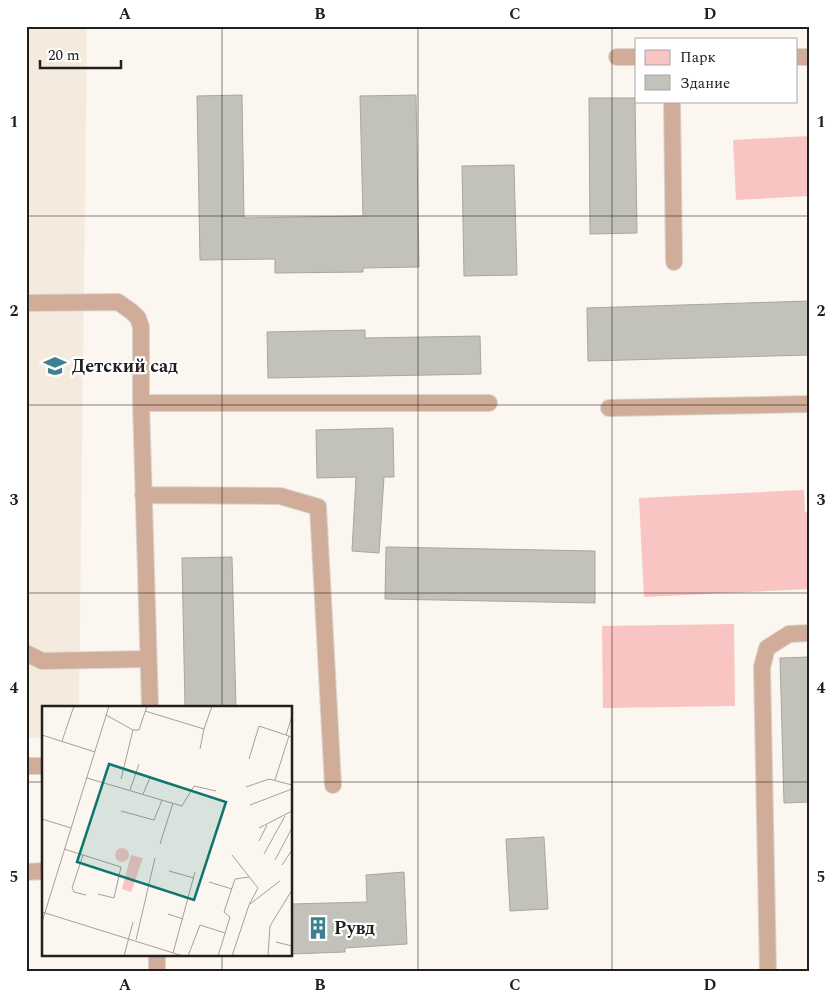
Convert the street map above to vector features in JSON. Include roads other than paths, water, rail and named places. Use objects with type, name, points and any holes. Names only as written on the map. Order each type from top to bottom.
[{"type":"lane","points":[[617,57],[635,57]]},
{"type":"lane","points":[[672,102],[674,262]]},
{"type":"lane","points":[[26,303],[118,302],[138,318],[141,327],[143,495],[150,706]]},
{"type":"lane","points":[[141,403],[489,403]]},
{"type":"lane","points":[[609,408],[809,404]]},
{"type":"lane","points":[[143,495],[280,496],[318,507],[333,785]]},
{"type":"lane","points":[[781,972],[768,972],[762,667],[767,648],[789,634],[809,633]]},
{"type":"lane","points":[[26,653],[42,661],[148,659]]},
{"type":"lane","points":[[26,766],[42,766]]},
{"type":"lane","points":[[26,872],[42,871]]},
{"type":"lane","points":[[157,956],[157,972]]},
{"type":"place","name":"Детский сад","points":[[55,366]]},
{"type":"place","name":"Рувд","points":[[318,928]]}]
